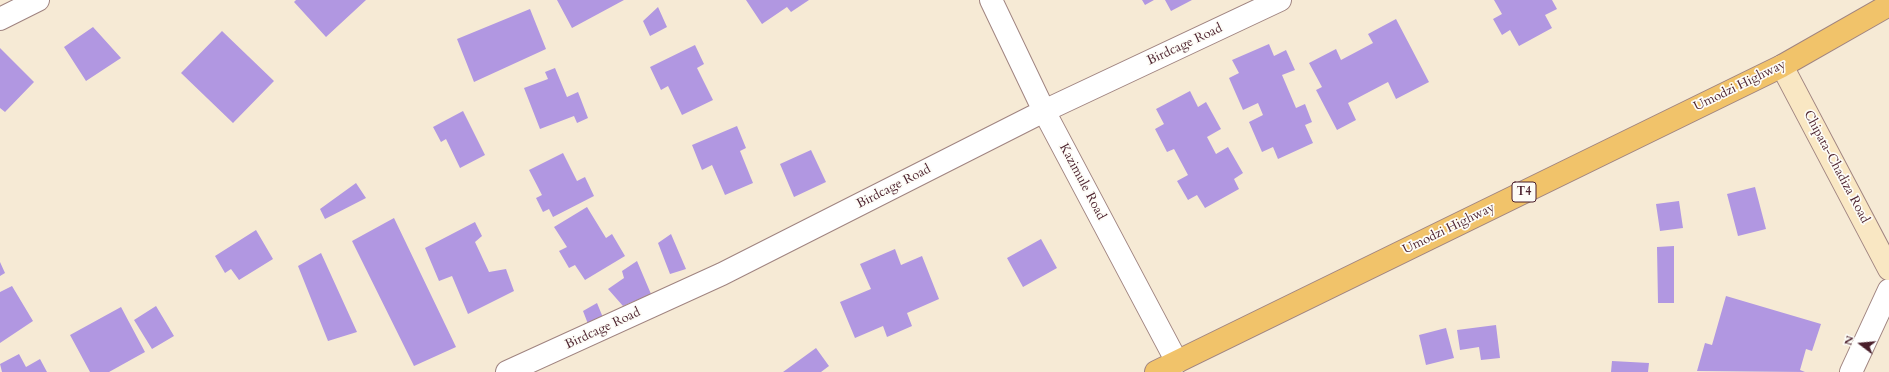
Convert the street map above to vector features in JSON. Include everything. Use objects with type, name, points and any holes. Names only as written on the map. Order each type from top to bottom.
[{"type":"highway","name":"Umodzi Highway","points":[[1156,372],[1782,66],[1889,5]]},
{"type":"main road","name":"Chipata-Chadiza Road","points":[[1782,66],[1889,269]]},
{"type":"street","points":[[0,19],[38,0]]},
{"type":"street","name":"Kazimule Road","points":[[991,0],[1044,111],[1177,362]]},
{"type":"street","name":"Birdcage Road","points":[[507,372],[722,274],[1044,111],[1280,0]]},
{"type":"street","points":[[1851,372],[1889,290]]},
{"type":"building","points":[[296,0],[366,0],[326,37],[294,2]]},
{"type":"building","points":[[557,0],[624,0],[572,28]]},
{"type":"building","points":[[746,0],[809,0],[791,12],[787,7],[762,24]]},
{"type":"building","points":[[1142,0],[1154,0],[1145,5]]},
{"type":"building","points":[[1165,0],[1192,0],[1171,11]]},
{"type":"building","points":[[1494,0],[1552,0],[1557,9],[1545,15],[1552,28],[1519,46],[1510,30],[1502,35],[1493,19],[1502,14]]},
{"type":"building","points":[[658,7],[667,27],[650,36],[643,21]]},
{"type":"building","points":[[530,9],[546,49],[474,82],[457,39]]},
{"type":"building","points":[[1396,19],[1429,82],[1396,99],[1388,82],[1348,103],[1356,120],[1337,130],[1316,90],[1322,87],[1309,63],[1336,49],[1341,60],[1373,43],[1368,34]]},
{"type":"building","points":[[93,27],[121,58],[86,81],[64,47]]},
{"type":"building","points":[[222,31],[274,81],[233,123],[181,73]]},
{"type":"building","points":[[1269,44],[1274,56],[1286,50],[1295,70],[1282,75],[1296,108],[1305,104],[1312,122],[1305,125],[1313,143],[1278,159],[1273,147],[1262,152],[1249,122],[1263,115],[1258,103],[1243,110],[1229,78],[1239,73],[1232,60]]},
{"type":"building","points":[[695,45],[704,64],[697,68],[713,100],[682,115],[668,86],[661,90],[650,67]]},
{"type":"building","points":[[0,48],[34,82],[5,112],[0,108]]},
{"type":"building","points":[[555,68],[567,97],[578,92],[588,118],[577,123],[574,116],[540,129],[524,88],[548,79],[545,72]]},
{"type":"building","points":[[1190,91],[1198,107],[1206,102],[1221,129],[1207,137],[1216,154],[1228,147],[1243,173],[1234,179],[1239,189],[1205,208],[1197,195],[1188,200],[1177,181],[1188,175],[1174,149],[1167,152],[1155,129],[1164,124],[1156,109]]},
{"type":"building","points":[[463,111],[485,155],[460,168],[446,139],[441,142],[433,127]]},
{"type":"building","points":[[737,126],[746,148],[740,151],[753,183],[725,195],[712,165],[702,170],[692,145]]},
{"type":"building","points":[[811,150],[826,182],[794,197],[780,164]]},
{"type":"building","points":[[563,153],[577,181],[585,177],[594,196],[553,217],[549,209],[543,212],[536,198],[542,195],[529,170]]},
{"type":"building","points":[[356,183],[366,198],[325,219],[320,209]]},
{"type":"building","points":[[1755,187],[1766,229],[1738,236],[1727,194]]},
{"type":"building","points":[[1679,201],[1683,228],[1660,231],[1656,204]]},
{"type":"building","points":[[587,207],[606,238],[612,234],[625,256],[585,280],[575,265],[569,268],[559,251],[567,247],[554,227]]},
{"type":"building","points":[[394,218],[456,347],[414,366],[352,241]]},
{"type":"building","points":[[475,222],[482,236],[475,242],[489,272],[506,269],[514,291],[468,314],[452,276],[439,281],[425,248]]},
{"type":"building","points":[[256,230],[273,259],[239,280],[231,269],[225,273],[215,256]]},
{"type":"building","points":[[671,234],[686,269],[670,274],[658,243]]},
{"type":"building","points":[[1041,239],[1057,268],[1023,287],[1007,258]]},
{"type":"building","points":[[1674,246],[1674,303],[1658,303],[1657,247]]},
{"type":"building","points":[[895,249],[901,265],[922,256],[939,299],[907,313],[912,326],[887,337],[883,326],[855,338],[840,302],[871,289],[860,264]]},
{"type":"building","points":[[321,253],[357,332],[328,341],[298,266]]},
{"type":"building","points":[[637,261],[651,294],[623,306],[608,289],[624,278],[622,271]]},
{"type":"building","points":[[0,262],[5,273],[0,276]]},
{"type":"building","points":[[12,286],[33,321],[0,343],[0,292]]},
{"type":"building","points":[[1726,296],[1821,324],[1812,351],[1806,349],[1800,370],[1805,372],[1697,371],[1705,343],[1712,345]]},
{"type":"building","points":[[597,303],[604,320],[588,324],[583,311]]},
{"type":"building","points":[[156,306],[174,336],[152,349],[134,320]]},
{"type":"building","points":[[121,307],[145,352],[109,372],[90,372],[70,335]]},
{"type":"building","points":[[1496,325],[1500,358],[1481,360],[1479,347],[1460,350],[1457,330]]},
{"type":"building","points":[[1446,328],[1454,358],[1426,365],[1419,335]]},
{"type":"building","points":[[816,348],[829,366],[821,372],[783,372]]},
{"type":"building","points":[[19,354],[26,367],[40,359],[47,372],[2,372],[0,364]]},
{"type":"building","points":[[1612,361],[1649,363],[1648,372],[1611,372]]}]
